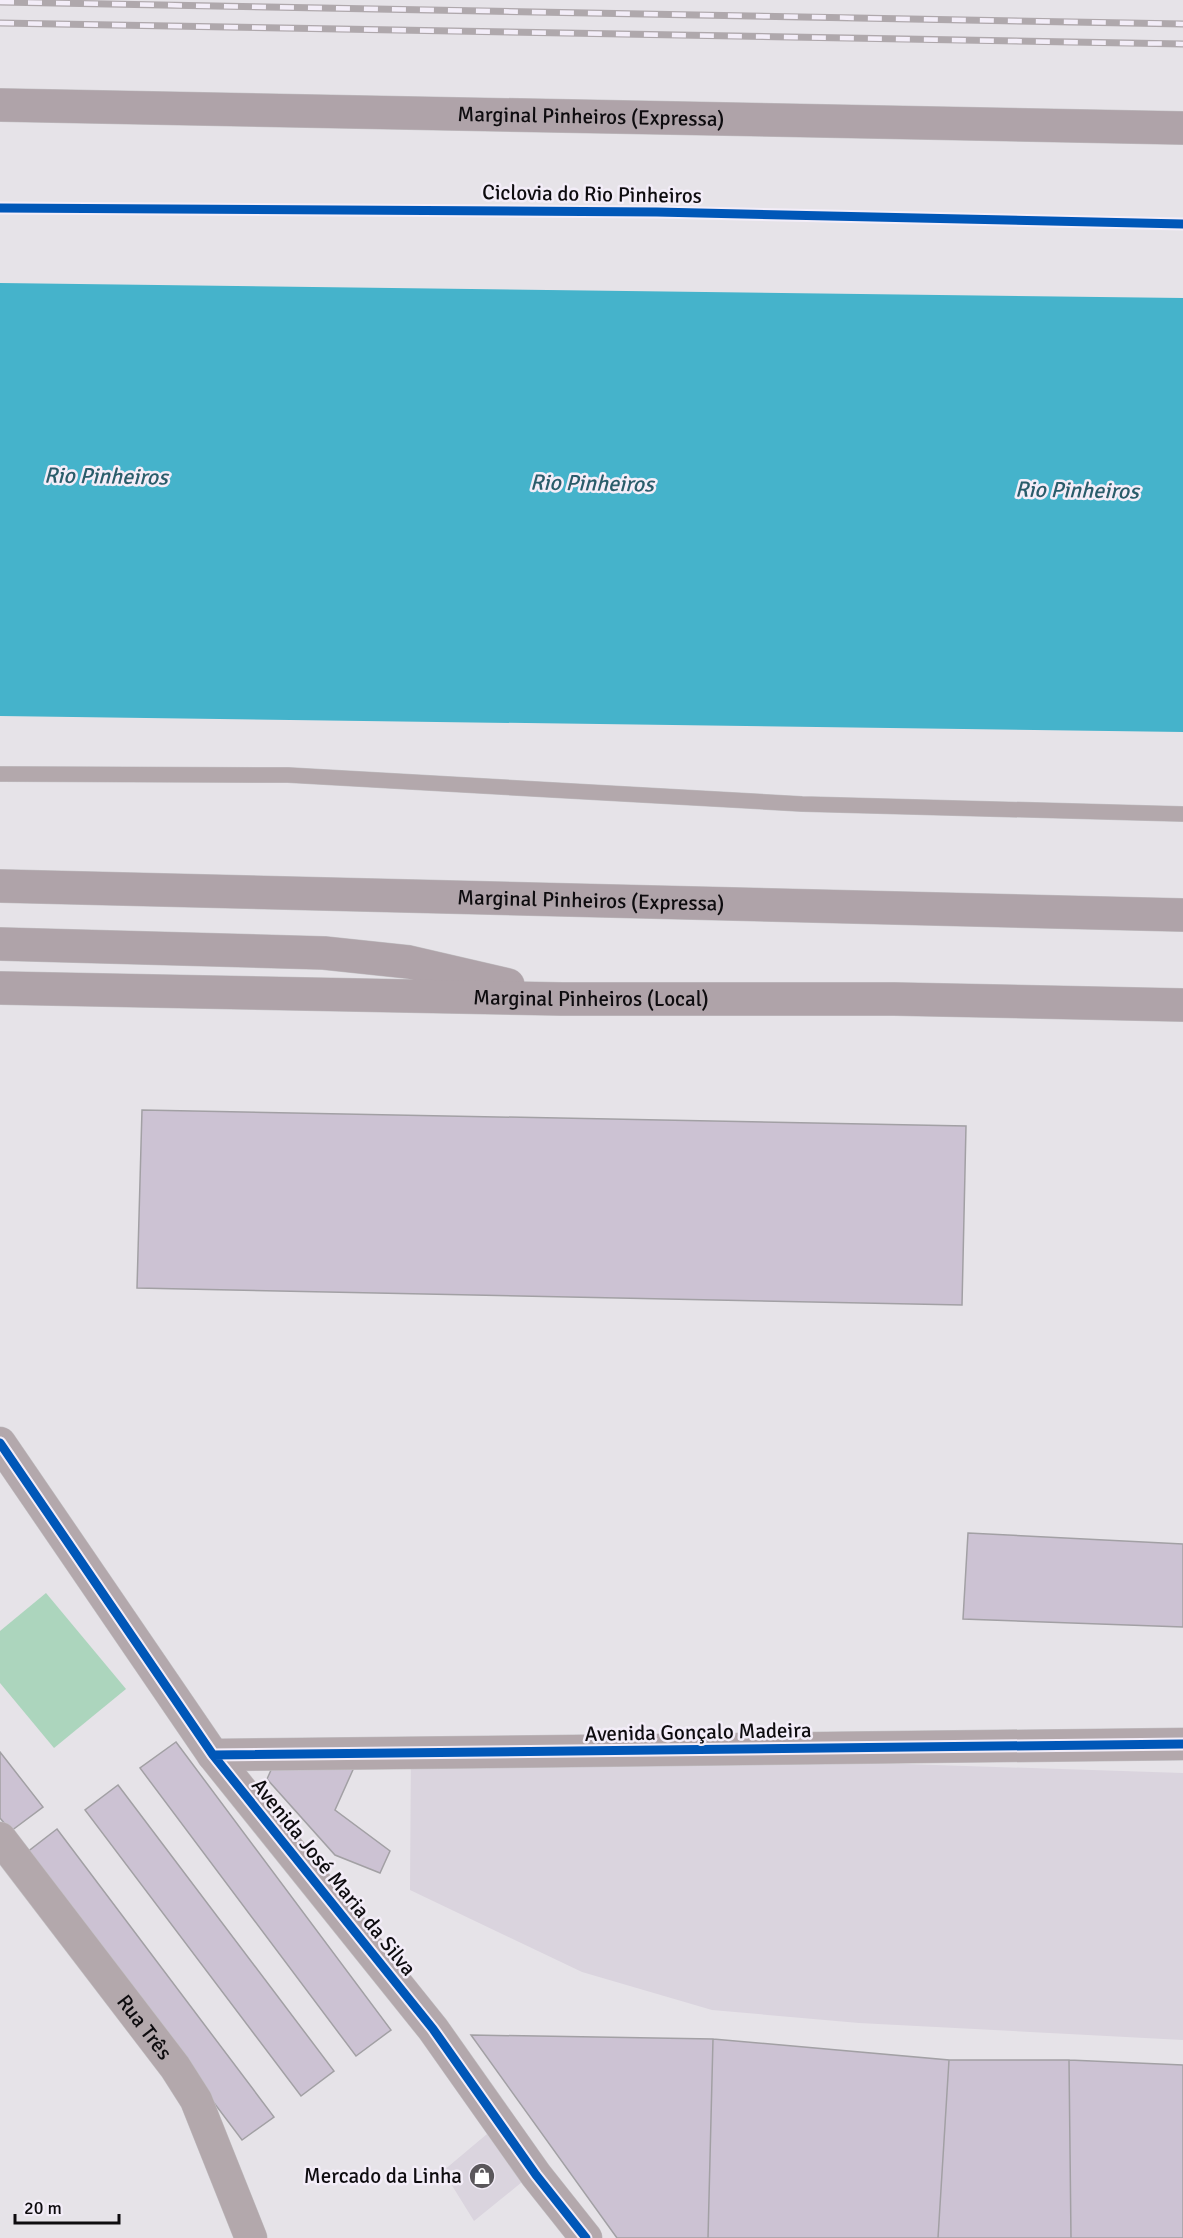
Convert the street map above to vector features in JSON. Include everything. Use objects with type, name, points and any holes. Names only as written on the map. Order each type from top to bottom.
[{"type":"highway","name":"Marginal Pinheiros (Expressa)","points":[[0,105],[1183,128]]},
{"type":"highway","name":"Marginal Pinheiros (Expressa)","points":[[0,886],[1183,915]]},
{"type":"highway","points":[[0,944],[334,954],[409,962],[562,999]]},
{"type":"highway","name":"Marginal Pinheiros (Local)","points":[[0,988],[562,999],[894,999],[1183,1005]]},
{"type":"street","name":"Avenida José Maria da Silva","points":[[0,1443],[213,1755],[433,2029],[536,2175],[586,2238]]},
{"type":"street","name":"Avenida Gonçalo Madeira","points":[[213,1755],[1183,1744]]},
{"type":"street","name":"Rua Três","points":[[0,1838],[175,2067],[191,2092],[251,2238]]},
{"type":"lane","points":[[0,774],[288,775],[802,804],[1183,814]]},
{"type":"shaded area","points":[[411,1748],[1183,1773],[1183,2040],[859,2023],[712,2010],[582,1972],[410,1890]]},
{"type":"shaded area","name":"Mercado da Linha","points":[[487,2134],[522,2182],[474,2221],[443,2171]]},
{"type":"green space","points":[[46,1593],[126,1689],[54,1748],[0,1683],[0,1631]]},
{"type":"water","name":"Rio Pinheiros","points":[[0,283],[1183,298],[1183,732],[0,716]]},
{"type":"building","points":[[142,1110],[966,1126],[962,1305],[137,1288]]},
{"type":"building","points":[[968,1533],[1183,1544],[1183,1627],[963,1619]]},
{"type":"building","points":[[176,1742],[391,2030],[356,2056],[140,1768]]},
{"type":"building","points":[[0,1752],[43,1807],[11,1831],[0,1818]]},
{"type":"building","points":[[276,1759],[356,1763],[335,1810],[390,1851],[380,1873],[335,1855],[267,1779]]},
{"type":"building","points":[[118,1785],[334,2071],[301,2096],[85,1810]]},
{"type":"building","points":[[57,1829],[274,2117],[242,2140],[26,1853]]},
{"type":"building","points":[[471,2035],[713,2039],[708,2238],[617,2238]]},
{"type":"building","points":[[713,2039],[949,2060],[938,2238],[708,2238]]},
{"type":"building","points":[[949,2060],[1069,2060],[1071,2238],[938,2238]]},
{"type":"building","points":[[1069,2060],[1183,2065],[1183,2238],[1071,2238]]},
{"type":"railway","points":[[0,2],[1183,24]]},
{"type":"railway","points":[[0,23],[1183,44]]},
{"type":"cycle path","name":"Ciclovia do Rio Pinheiros","points":[[0,208],[657,212],[1183,224]]},
{"type":"cycle path","points":[[0,1443],[213,1755],[433,2029],[536,2175],[586,2238]]},
{"type":"cycle path","points":[[213,1755],[1183,1744]]},
{"type":"place","name":"Mercado da Linha","points":[[482,2176]]}]
